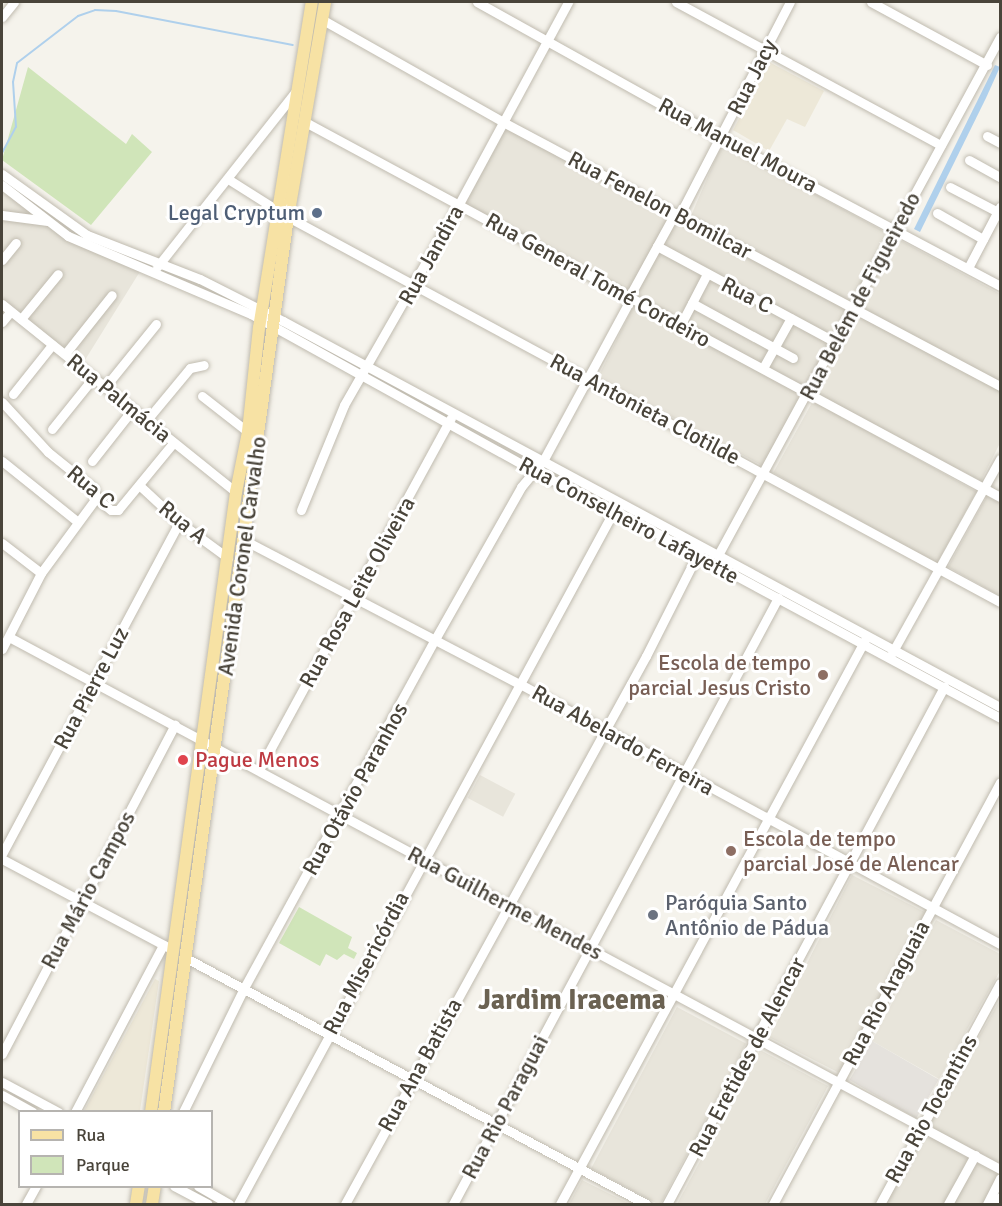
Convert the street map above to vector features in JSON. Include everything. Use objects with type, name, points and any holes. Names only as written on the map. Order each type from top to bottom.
[{"type":"main road","name":"Avenida Coronel Carvalho","points":[[151,1110],[168,947],[201,739],[236,492],[248,432],[261,314],[312,2]]},
{"type":"main road","name":"Avenida Coronel Carvalho","points":[[164,1110],[288,217],[307,123],[325,2]]},
{"type":"main road","points":[[152,1204],[155,1188]]},
{"type":"street","points":[[2,17],[14,2]]},
{"type":"street","name":"Rua Manuel Moura","points":[[477,2],[720,137],[896,228],[1000,286]]},
{"type":"street","name":"Rua Jandira","points":[[301,510],[344,405],[414,286],[549,41],[568,2]]},
{"type":"street","points":[[676,2],[940,145]]},
{"type":"street","name":"Rua Jacy","points":[[534,471],[543,461],[589,381],[657,246],[720,137],[790,2]]},
{"type":"street","points":[[871,2],[987,65]]},
{"type":"street","name":"Rua Fenelon Bomilcar","points":[[322,22],[503,122],[1000,386]]},
{"type":"street","name":"Rua Belém de Figueiredo","points":[[718,555],[837,343],[940,145],[987,65],[1000,37]]},
{"type":"street","points":[[153,272],[297,90]]},
{"type":"street","name":"Rua General Tomé Cordeiro","points":[[307,123],[459,204],[629,300],[810,392],[1000,497]]},
{"type":"street","points":[[987,136],[1000,143]]},
{"type":"street","points":[[969,160],[1000,177]]},
{"type":"street","points":[[2,174],[87,235],[160,263],[261,314]]},
{"type":"street","points":[[228,179],[277,210]]},
{"type":"street","points":[[2,185],[48,221],[99,251],[261,314]]},
{"type":"street","points":[[950,187],[999,210],[968,268]]},
{"type":"street","points":[[937,213],[983,239]]},
{"type":"street","points":[[2,215],[48,221]]},
{"type":"street","name":"Rua Antonieta Clotilde","points":[[288,217],[589,381],[764,472],[1000,602]]},
{"type":"street","points":[[2,260],[16,243]]},
{"type":"street","name":"Rua C","points":[[657,246],[837,343]]},
{"type":"street","points":[[21,319],[58,274]]},
{"type":"street","points":[[680,326],[707,274]]},
{"type":"street","points":[[64,354],[112,295]]},
{"type":"street","points":[[692,303],[793,358]]},
{"type":"street","name":"Rua Palmácia","points":[[2,304],[236,492]]},
{"type":"street","points":[[2,322],[10,312]]},
{"type":"street","name":"Rua Conselheiro Lafayette","points":[[261,314],[451,417],[543,461],[616,506],[699,551],[778,598],[866,639]]},
{"type":"street","points":[[763,368],[791,318]]},
{"type":"street","points":[[105,387],[156,324]]},
{"type":"street","points":[[13,394],[52,345]]},
{"type":"street","points":[[146,421],[190,368],[204,365]]},
{"type":"street","points":[[52,429],[93,378]]},
{"type":"street","points":[[202,396],[248,432]]},
{"type":"street","name":"Rua C","points":[[2,402],[48,452],[94,489],[96,498],[111,510],[118,510],[173,443]]},
{"type":"street","points":[[92,461],[132,410]]},
{"type":"street","name":"Rua Conselheiro Lafayette","points":[[451,417],[534,471],[616,506]]},
{"type":"street","name":"Rua Rosa Leite Oliveira","points":[[259,770],[451,417]]},
{"type":"street","points":[[892,653],[941,571],[1000,459]]},
{"type":"street","points":[[2,461],[78,522]]},
{"type":"street","name":"Rua Otávio Paranhos","points":[[184,1110],[244,988],[342,816],[434,641],[521,487],[534,471]]},
{"type":"street","name":"Rua A","points":[[139,485],[179,522],[228,558]]},
{"type":"street","points":[[2,650],[41,573],[96,498]]},
{"type":"street","name":"Rua Misericórdia","points":[[238,1204],[422,858],[520,684],[616,506]]},
{"type":"street","name":"Rua Pierre Luz","points":[[2,854],[179,522]]},
{"type":"street","name":"Rua Abelardo Ferreira","points":[[244,540],[520,684],[1000,944]]},
{"type":"street","points":[[2,543],[41,573]]},
{"type":"street","name":"Rua Conselheiro Lafayette","points":[[699,551],[718,555],[866,639],[1000,707]]},
{"type":"street","name":"Rua Ana Batista","points":[[345,1204],[699,551]]},
{"type":"street","name":"Rua Rio Paraguai","points":[[453,1204],[686,775],[778,598]]},
{"type":"street","name":"Rua Guilherme Mendes","points":[[9,637],[1000,1169]]},
{"type":"street","points":[[560,1204],[866,639]]},
{"type":"street","name":"Rua Conselheiro Lafayette","points":[[892,653],[944,687],[1000,718]]},
{"type":"street","name":"Rua Eretides de Alencar","points":[[667,1204],[944,687]]},
{"type":"street","name":"Rua Mário Campos","points":[[2,1054],[175,725]]},
{"type":"street","name":"Rua Rio Araguaia","points":[[773,1204],[1000,782]]},
{"type":"street","points":[[2,859],[168,947],[76,1110]]},
{"type":"street","points":[[184,957],[646,1204]]},
{"type":"street","name":"Rua Rio Tocantins","points":[[880,1204],[1000,982]]},
{"type":"street","points":[[2,1082],[54,1110]]},
{"type":"street","points":[[2,1095],[29,1110]]},
{"type":"street","points":[[948,1204],[975,1155]]},
{"type":"street","points":[[987,1204],[1000,1178]]},
{"type":"street","points":[[26,1204],[35,1188]]},
{"type":"street","points":[[178,1188],[208,1204]]},
{"type":"street","points":[[201,1188],[229,1204]]},
{"type":"street","points":[[996,1204],[1000,1197]]},
{"type":"shaded area","points":[[769,62],[824,91],[805,127],[787,119],[769,151],[733,130]]},
{"type":"shaded area","points":[[501,120],[687,225],[722,144],[1000,294],[1000,443],[981,481],[807,392],[765,467],[598,377],[637,299],[458,200]]},
{"type":"shaded area","points":[[2,168],[86,234],[149,257],[80,368],[2,304]]},
{"type":"shaded area","points":[[813,401],[977,492],[937,563],[773,473]]},
{"type":"shaded area","points":[[987,496],[1000,503],[1000,596],[948,567]]},
{"type":"shaded area","points":[[480,775],[515,794],[503,817],[468,798]]},
{"type":"shaded area","points":[[852,875],[925,912],[842,1074],[769,1037]]},
{"type":"shaded area","points":[[936,920],[1000,954],[1000,971],[939,1079],[872,1041]]},
{"type":"shaded area","points":[[155,979],[159,981],[140,1110],[85,1110]]},
{"type":"shaded area","points":[[1000,1000],[1000,1204],[883,1204],[928,1126]]},
{"type":"shaded area","points":[[677,1007],[746,1044],[661,1204],[591,1169]]},
{"type":"shaded area","points":[[872,1041],[939,1080],[916,1118],[850,1080]]},
{"type":"shaded area","points":[[760,1050],[828,1086],[765,1204],[677,1204]]},
{"type":"shaded area","points":[[582,1180],[630,1204],[569,1204]]},
{"type":"green space","points":[[28,67],[126,144],[132,134],[152,152],[91,225],[2,160]]},
{"type":"green space","points":[[299,907],[352,937],[348,948],[357,953],[354,959],[344,954],[337,960],[326,954],[320,966],[279,943]]},
{"type":"water","points":[[995,65],[1000,67],[920,232],[914,229]]},
{"type":"waterway","points":[[2,153],[16,127],[13,82],[17,63],[78,16],[95,10],[116,11],[293,45]]},
{"type":"place","name":"Legal Cryptum","points":[[317,213]]},
{"type":"place","name":"Escola de tempo parcial Jesus Cristo","points":[[823,675]]},
{"type":"place","name":"Pague Menos","points":[[183,760]]},
{"type":"place","name":"Escola de tempo parcial José de Alencar","points":[[731,851]]},
{"type":"place","name":"Paróquia Santo Antônio de Pádua","points":[[653,915]]},
{"type":"district","name":"Jardim Iracema","points":[[572,1000]]}]
